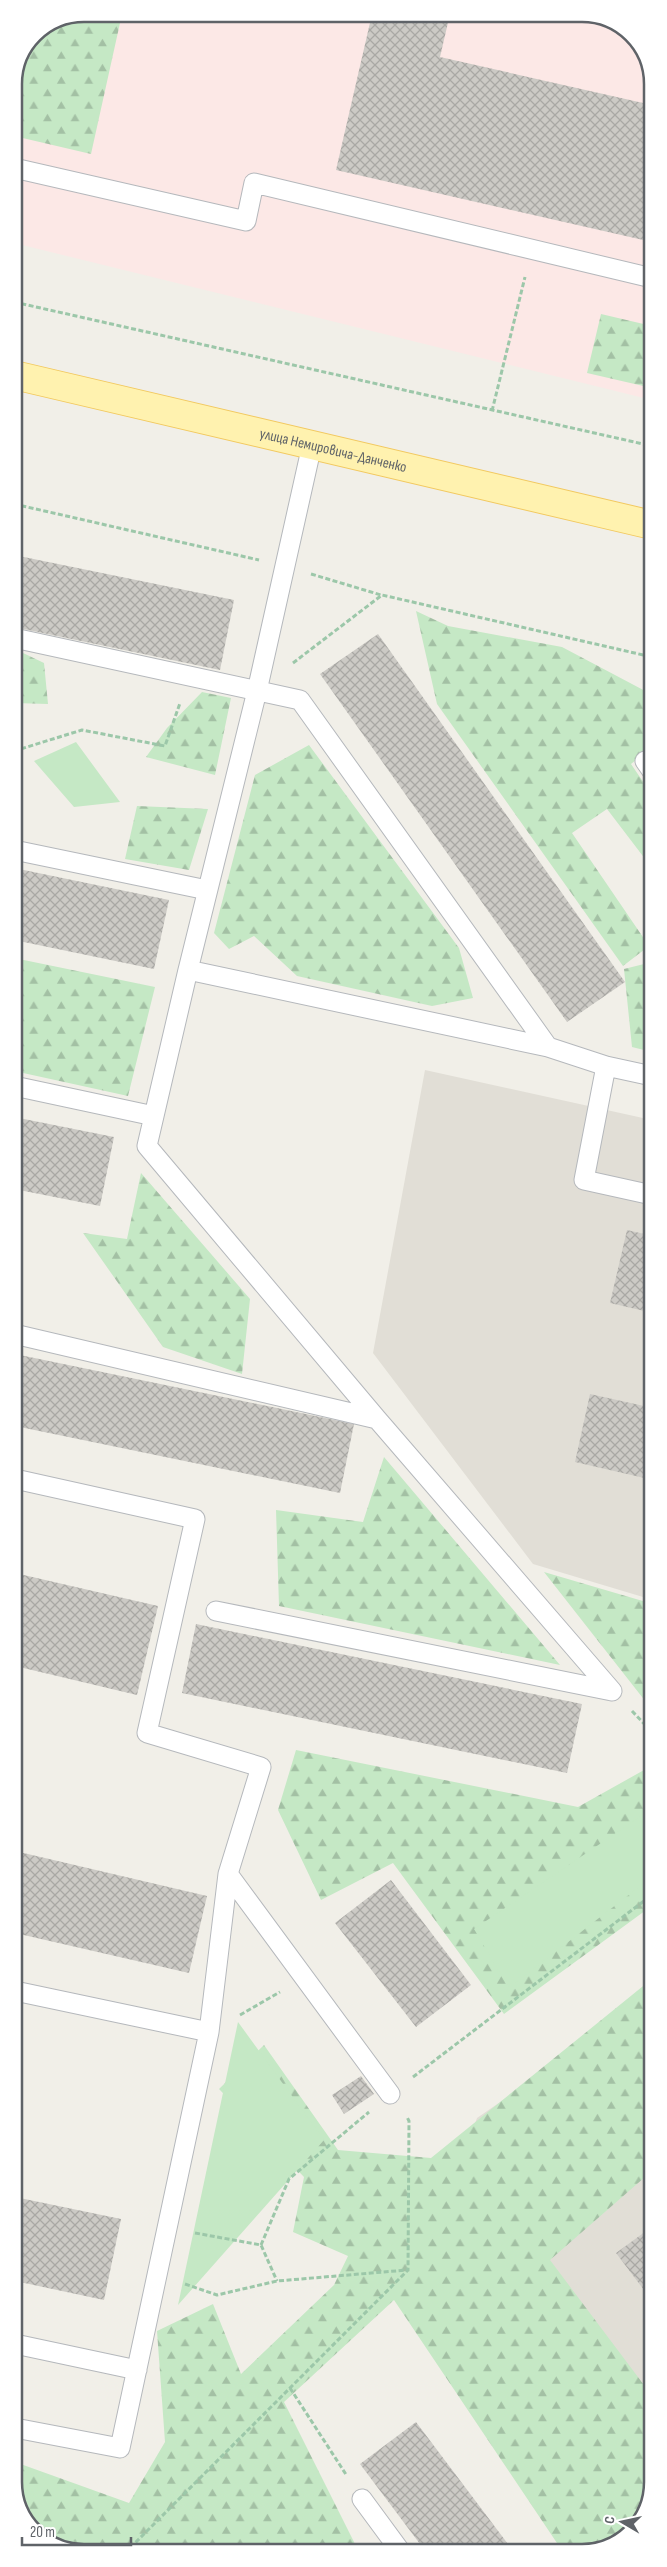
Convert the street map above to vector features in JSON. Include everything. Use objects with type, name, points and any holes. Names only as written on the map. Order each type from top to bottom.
[{"type":"main road","name":"улица Немировича-Данченко","points":[[22,377],[644,523]]},
{"type":"lane","points":[[22,170],[246,221],[254,183],[644,276]]},
{"type":"lane","points":[[216,1611],[612,1691],[377,1419],[147,1146],[207,890],[257,691],[312,445]]},
{"type":"lane","points":[[22,640],[300,700],[548,1047]]},
{"type":"lane","points":[[22,852],[207,890]]},
{"type":"lane","points":[[188,970],[548,1047],[606,1066],[644,1074]]},
{"type":"lane","points":[[606,1066],[584,1180],[644,1193]]},
{"type":"lane","points":[[22,1088],[154,1116]]},
{"type":"lane","points":[[22,1336],[377,1419]]},
{"type":"lane","points":[[22,1480],[195,1519],[147,1733],[261,1767],[228,1874],[209,2032],[120,2448],[22,2429]]},
{"type":"lane","points":[[228,1874],[390,2094]]},
{"type":"lane","points":[[22,1992],[209,2032]]},
{"type":"lane","points":[[22,2345],[137,2370]]},
{"type":"lane","points":[[362,2499],[395,2544]]},
{"type":"path","points":[[492,411],[532,249]]},
{"type":"path","points":[[22,304],[644,444]]},
{"type":"path","points":[[22,506],[284,566],[382,595],[644,655]]},
{"type":"path","points":[[257,691],[382,595]]},
{"type":"path","points":[[22,749],[82,730],[166,746],[189,677]]},
{"type":"path","points":[[277,2281],[261,2244],[289,2179],[390,2094],[644,1901]]},
{"type":"path","points":[[209,2032],[305,1978]]},
{"type":"path","points":[[134,2544],[408,2270],[409,2121],[390,2094]]},
{"type":"path","points":[[168,2229],[261,2244]]},
{"type":"path","points":[[158,2274],[217,2295],[277,2281],[408,2270]]},
{"type":"path","points":[[290,2388],[362,2499]]},
{"type":"shaded area","points":[[85,22],[586,23],[606,27],[617,33],[632,47],[636,54],[641,65],[644,85],[644,398],[22,245],[22,85],[27,61],[33,50],[50,33],[61,27]]},
{"type":"shaded area","points":[[425,1070],[644,1118],[644,1597],[533,1564],[373,1353]]},
{"type":"shaded area","points":[[644,2003],[644,2471],[443,2210],[477,2118]]},
{"type":"green space","points":[[85,22],[120,22],[91,154],[22,138],[22,85],[24,73],[27,61],[33,50],[50,33],[61,27]]},
{"type":"green space","points":[[601,314],[644,324],[644,386],[587,373]]},
{"type":"green space","points":[[416,611],[448,626],[562,647],[644,690],[644,753],[631,764],[644,783],[644,858],[607,809],[572,833],[644,939],[644,950],[623,966],[437,704]]},
{"type":"green space","points":[[22,652],[44,663],[48,704],[22,703]]},
{"type":"green space","points":[[202,692],[231,698],[215,775],[146,757],[167,728]]},
{"type":"green space","points":[[76,742],[120,802],[74,807],[34,761]]},
{"type":"green space","points":[[309,745],[459,948],[473,998],[432,1006],[297,976],[254,936],[229,949],[214,933],[255,775]]},
{"type":"green space","points":[[137,806],[208,809],[189,870],[125,859]]},
{"type":"green space","points":[[22,960],[155,987],[128,1096],[22,1073]]},
{"type":"green space","points":[[644,964],[644,1050],[632,1047],[624,969]]},
{"type":"green space","points":[[141,1173],[250,1299],[242,1374],[163,1347],[83,1233],[127,1239]]},
{"type":"green space","points":[[384,1457],[560,1665],[279,1606],[276,1510],[363,1522]]},
{"type":"green space","points":[[544,1572],[644,1601],[644,1700]]},
{"type":"green space","points":[[296,1750],[578,1807],[644,1770],[644,1912],[504,2014],[393,1863],[321,1900],[278,1810]]},
{"type":"green space","points":[[644,1814],[644,1883],[509,1988],[474,1929]]},
{"type":"green space","points":[[644,1985],[644,2178],[550,2260],[644,2385],[643,2494],[636,2513],[623,2529],[606,2540],[594,2543],[558,2544],[394,2300],[284,2402],[355,2544],[81,2544],[61,2540],[50,2534],[38,2523],[26,2502],[22,2482],[22,2465],[129,2503],[165,2442],[157,2331],[213,2304],[241,2374],[334,2285],[348,2256],[293,2232],[304,2177],[219,2089],[264,2045],[338,2150],[431,2158]]},
{"type":"green space","points":[[238,2022],[324,2140],[178,2305]]},
{"type":"building","points":[[370,23],[448,23],[440,57],[644,103],[644,240],[336,170]]},
{"type":"building","points":[[22,557],[234,600],[220,670],[22,629]]},
{"type":"building","points":[[378,634],[625,982],[567,1022],[320,674]]},
{"type":"building","points":[[22,870],[169,900],[154,969],[22,942]]},
{"type":"building","points":[[22,1119],[114,1137],[100,1206],[22,1191]]},
{"type":"building","points":[[627,1230],[644,1234],[644,1311],[610,1303]]},
{"type":"building","points":[[22,1355],[354,1424],[340,1493],[22,1427]]},
{"type":"building","points":[[590,1394],[644,1406],[644,1478],[575,1462]]},
{"type":"building","points":[[22,1575],[158,1606],[137,1695],[22,1668]]},
{"type":"building","points":[[196,1624],[582,1704],[567,1773],[182,1693]]},
{"type":"building","points":[[22,1853],[207,1896],[189,1973],[22,1935]]},
{"type":"building","points":[[391,1880],[471,1985],[416,2027],[335,1923]]},
{"type":"building","points":[[361,2076],[374,2094],[344,2114],[332,2095]]},
{"type":"building","points":[[22,2198],[121,2219],[104,2300],[22,2282]]},
{"type":"building","points":[[644,2233],[644,2290],[616,2253]]},
{"type":"building","points":[[416,2422],[508,2544],[420,2544],[360,2464]]}]
